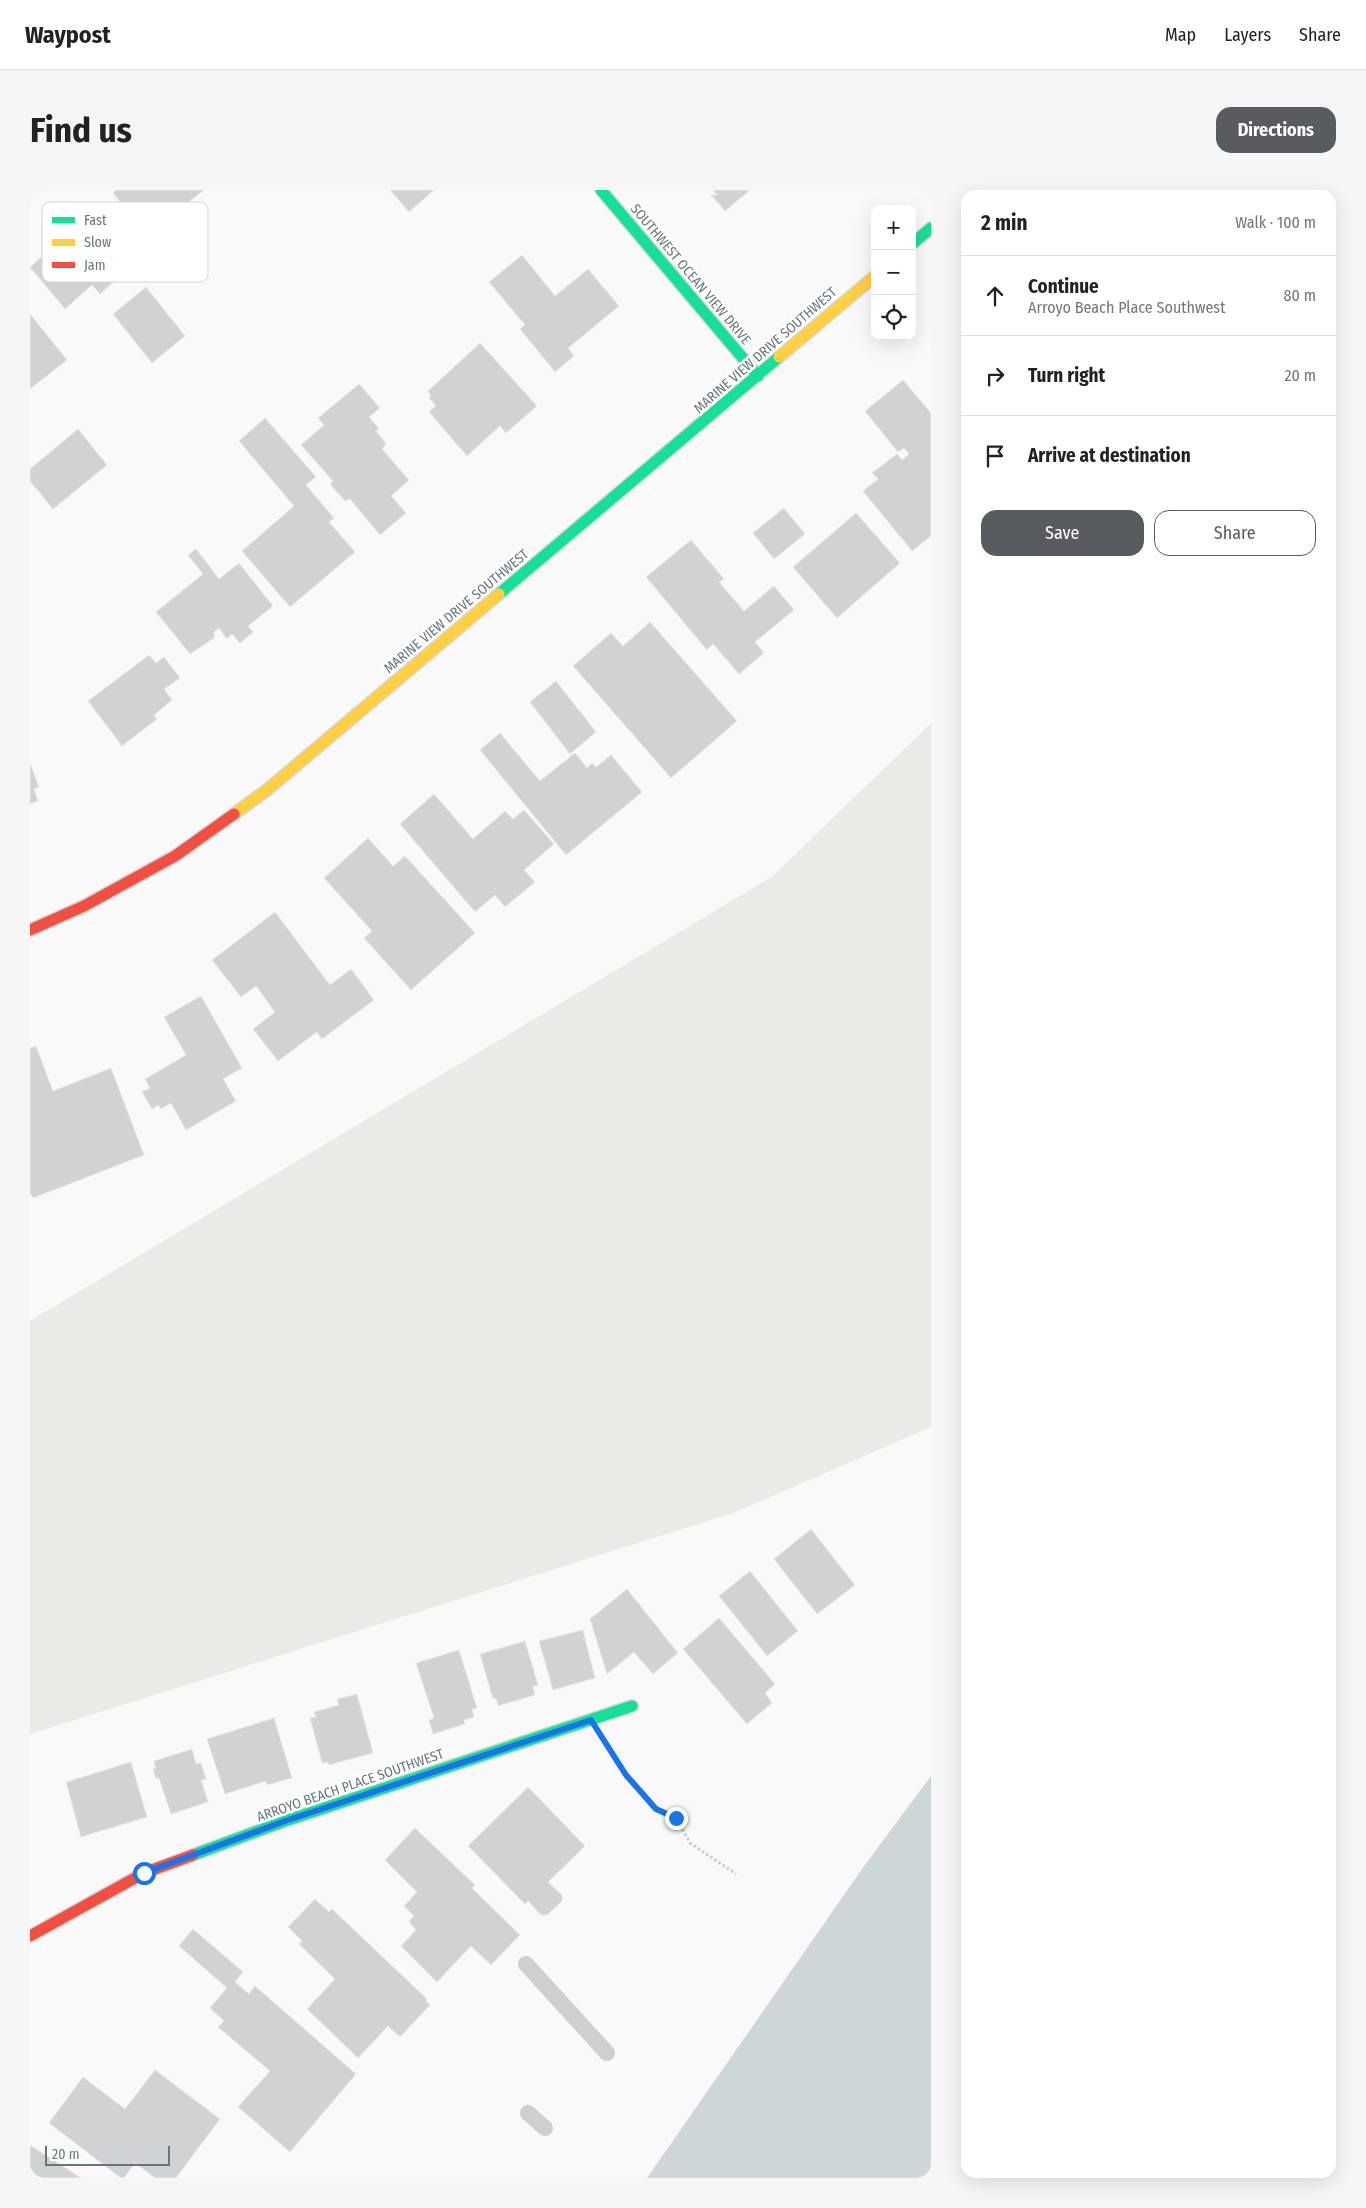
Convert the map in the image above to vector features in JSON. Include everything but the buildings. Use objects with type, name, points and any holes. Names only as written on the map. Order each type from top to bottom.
[{"type":"street","name":"SOUTHWEST OCEAN VIEW DRIVE","points":[[601,190],[758,376]]},
{"type":"street","points":[[916,241],[931,228]]},
{"type":"street","name":"MARINE VIEW DRIVE SOUTHWEST","points":[[30,930],[84,906],[175,856],[267,790],[871,279]]},
{"type":"street","name":"ARROYO BEACH PLACE SOUTHWEST","points":[[30,1936],[144,1873],[285,1821],[632,1706]]},
{"type":"lane","points":[[526,1964],[607,2053]]},
{"type":"lane","points":[[528,2113],[545,2128]]},
{"type":"path","points":[[591,1720],[626,1775],[656,1809],[676,1818],[690,1843],[736,1874]]},
{"type":"shaded area","points":[[931,723],[931,1427],[733,1513],[30,1734],[30,1321],[773,876]]},
{"type":"shaded area","points":[[931,1776],[931,2178],[647,2178],[862,1869]]},
{"type":"traffic: fast","points":[[601,190],[758,376]]},
{"type":"traffic: fast","points":[[916,241],[931,228]]},
{"type":"traffic: fast","points":[[499,594],[779,357]]},
{"type":"traffic: fast","points":[[193,1855],[285,1821],[632,1706]]},
{"type":"traffic: slow","points":[[779,357],[871,279]]},
{"type":"traffic: slow","points":[[234,814],[267,790],[499,594]]},
{"type":"traffic: jam","points":[[30,930],[84,906],[175,856],[234,814]]},
{"type":"traffic: jam","points":[[30,1936],[144,1873],[193,1855]]},
{"type":"route","points":[[144,1873],[285,1821],[591,1720],[626,1775],[656,1809],[676,1818]]}]
